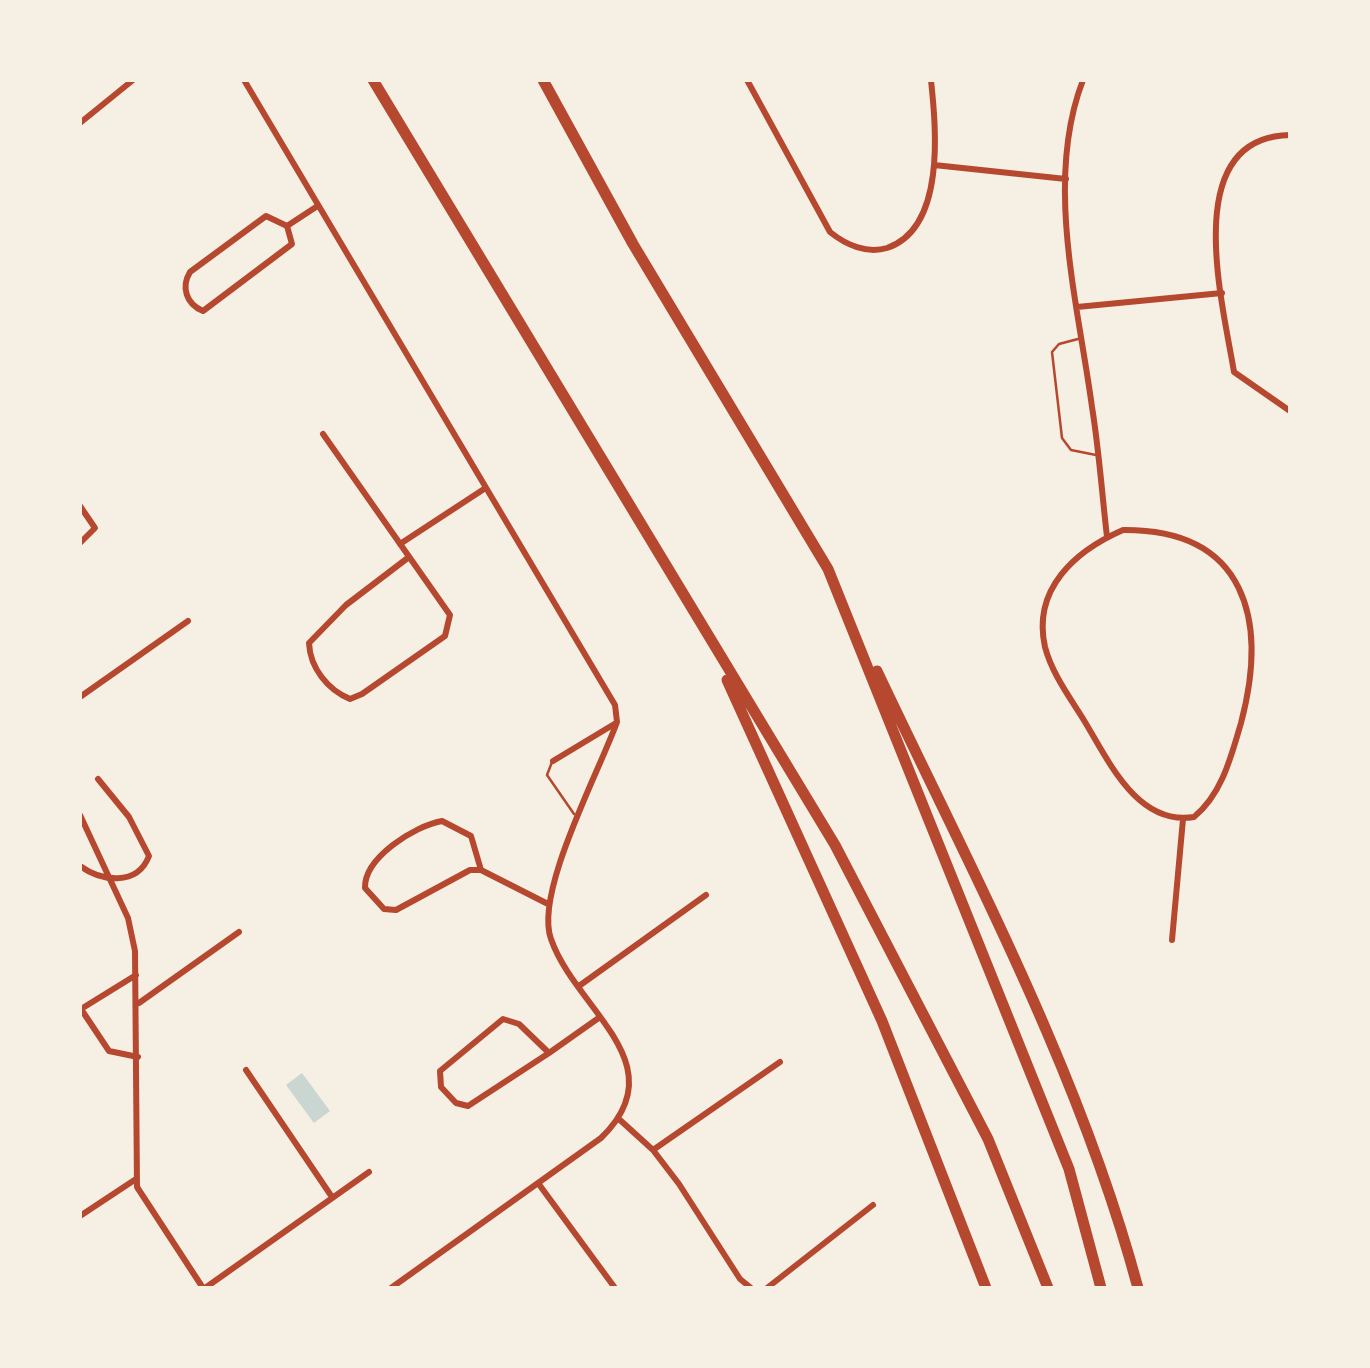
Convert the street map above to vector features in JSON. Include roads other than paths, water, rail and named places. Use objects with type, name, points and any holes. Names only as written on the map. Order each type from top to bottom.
[{"type":"highway","points":[[374,80],[835,845],[988,1139],[1048,1288]]},
{"type":"highway","points":[[543,80],[632,244],[828,569],[1048,1032],[1124,1234],[1138,1288]]},
{"type":"highway","points":[[828,569],[1069,1170],[1101,1288]]},
{"type":"highway","points":[[706,635],[882,1021],[986,1288]]},
{"type":"street","points":[[80,123],[133,80]]},
{"type":"street","points":[[244,80],[316,208],[615,705],[617,722],[550,887],[548,904],[551,940],[625,1056],[628,1103],[620,1120],[391,1288]]},
{"type":"street","points":[[746,80],[803,190],[830,232],[842,242],[882,250],[900,243],[924,213],[936,133],[931,80]]},
{"type":"street","points":[[1083,80],[1066,144],[1066,178],[1107,537]]},
{"type":"street","points":[[1290,135],[1246,146],[1220,189],[1214,230],[1234,372],[1241,381],[1290,411]]},
{"type":"street","points":[[934,165],[1066,178]]},
{"type":"street","points":[[287,226],[316,208]]},
{"type":"street","points":[[280,219],[287,226],[293,236],[284,253],[225,298],[203,310],[195,308],[184,282],[190,272],[257,220],[280,219]]},
{"type":"street","points":[[1078,308],[1222,293]]},
{"type":"street","points":[[324,434],[400,544],[410,557],[450,615],[450,627],[444,636],[362,694],[350,699],[337,694],[310,657],[309,644],[346,605],[410,557]]},
{"type":"street","points":[[400,544],[484,489]]},
{"type":"street","points":[[80,506],[95,528],[80,543]]},
{"type":"street","points":[[1123,530],[1152,530],[1178,537],[1232,572],[1247,604],[1254,642],[1251,682],[1238,734],[1218,793],[1194,817],[1183,819],[1167,816],[1122,785],[1054,669],[1045,645],[1044,612],[1054,582],[1070,560],[1123,530]]},
{"type":"street","points":[[80,697],[188,621]]},
{"type":"street","points":[[553,761],[617,722]]},
{"type":"street","points":[[80,866],[96,878],[112,880],[136,873],[149,856],[129,817],[98,780]]},
{"type":"street","points":[[80,815],[128,918],[138,1004],[140,1196],[204,1288],[368,1172]]},
{"type":"street","points":[[1172,940],[1183,819]]},
{"type":"street","points":[[481,870],[471,836],[442,821],[430,823],[372,863],[365,874],[365,888],[384,909],[396,910],[470,870],[481,870],[548,904]]},
{"type":"street","points":[[579,986],[706,895]]},
{"type":"street","points":[[138,1004],[238,932]]},
{"type":"street","points":[[136,974],[82,1008],[109,1051],[138,1057]]},
{"type":"street","points":[[549,1053],[518,1024],[504,1019],[447,1062],[439,1076],[441,1088],[456,1104],[468,1106],[549,1053],[600,1018]]},
{"type":"street","points":[[652,1150],[780,1062]]},
{"type":"street","points":[[246,1070],[332,1197]]},
{"type":"street","points":[[620,1120],[652,1150],[740,1279],[751,1288]]},
{"type":"street","points":[[80,1216],[137,1178]]},
{"type":"street","points":[[538,1183],[615,1288]]},
{"type":"street","points":[[767,1288],[873,1206]]},
{"type":"lane","points":[[1082,338],[1059,344],[1052,352],[1062,438],[1071,450],[1098,456]]},
{"type":"lane","points":[[553,761],[547,775],[579,821]]}]
